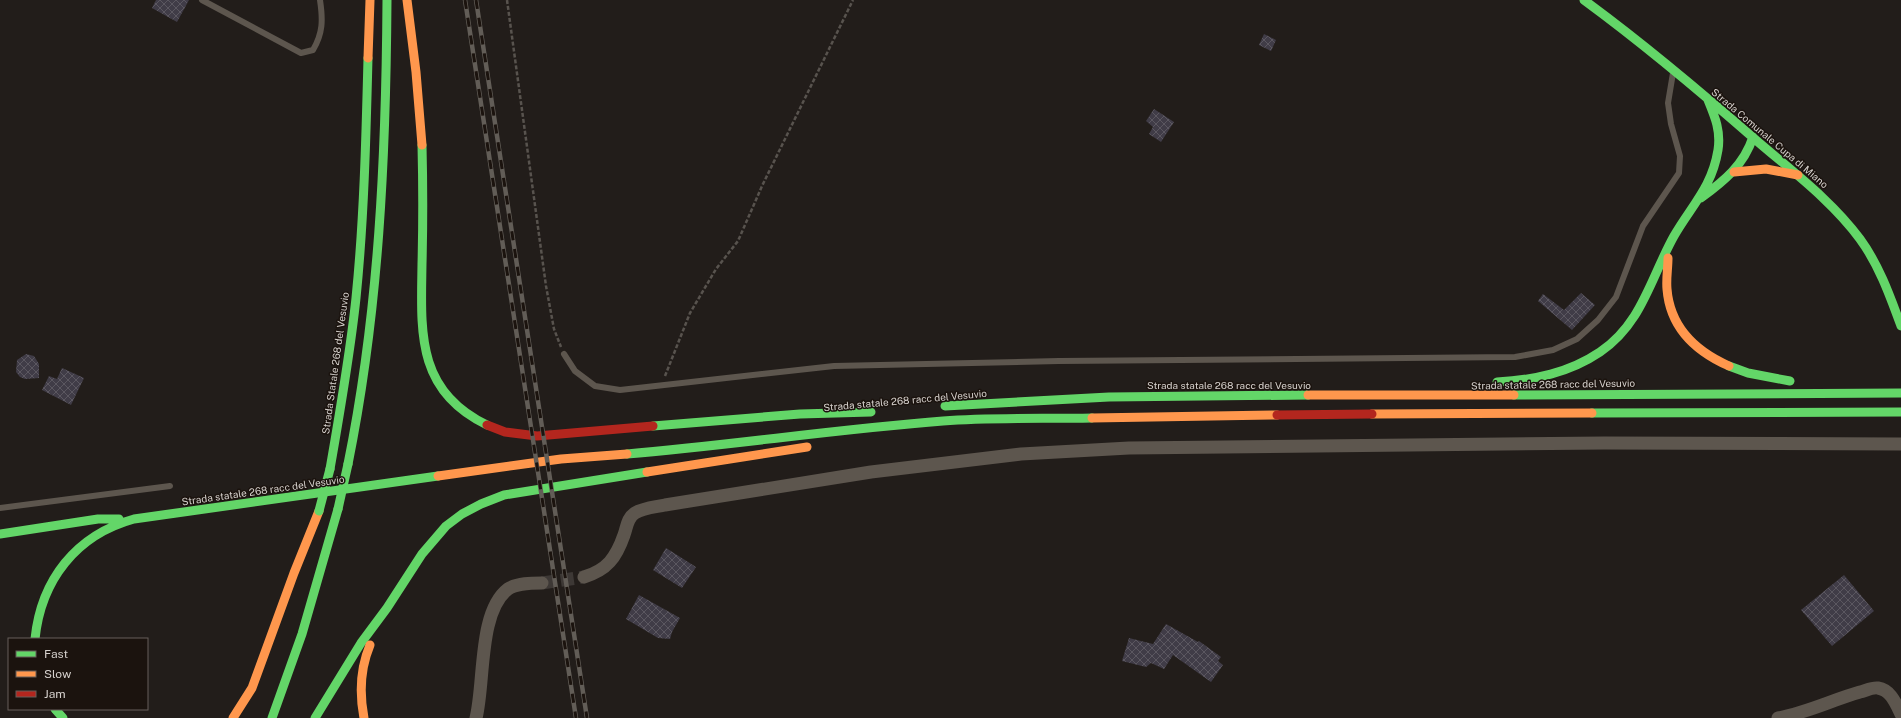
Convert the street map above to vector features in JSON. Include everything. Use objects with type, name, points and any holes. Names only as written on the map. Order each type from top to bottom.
[{"type":"main road","name":"Strada Statale 268 del Vesuvio","points":[[292,608],[330,469],[347,372],[356,297],[366,139],[370,0]]},
{"type":"main road","points":[[272,718],[302,634],[338,509],[365,373],[378,250],[387,46],[387,0]]},
{"type":"main road","name":"Strada statale 268 racc del Vesuvio","points":[[407,0],[418,92],[421,138],[423,193],[421,324],[424,350],[432,373],[444,392],[460,408],[477,421],[497,430],[517,436],[537,436],[800,414],[875,412],[751,428]]},
{"type":"main road","name":"Strada Comunale Cupa di Miano","points":[[1584,0],[1633,36],[1674,70],[1798,175],[1839,212],[1870,254],[1890,294],[1901,326]]},
{"type":"main road","points":[[1708,100],[1719,134],[1714,167]]},
{"type":"main road","points":[[1700,198],[1734,172],[1750,149],[1753,137],[1738,141]]},
{"type":"main road","points":[[1490,382],[1512,382],[1549,376],[1583,363],[1609,346],[1630,326],[1645,300],[1678,228],[1700,198],[1714,167],[1729,148]]},
{"type":"main road","points":[[1734,172],[1754,168],[1773,168],[1798,175]]},
{"type":"main road","points":[[1668,249],[1668,290],[1672,310],[1682,332],[1696,348],[1713,360],[1734,370],[1762,378],[1797,381]]},
{"type":"main road","points":[[1856,384],[1901,388]]},
{"type":"main road","points":[[1340,395],[1429,386]]},
{"type":"main road","name":"Strada statale 268 racc del Vesuvio","points":[[937,407],[1109,397],[1901,393]]},
{"type":"main road","name":"Strada statale 268 racc del Vesuvio","points":[[35,638],[38,615],[45,593],[56,573],[70,556],[103,530],[134,519],[561,459],[875,427],[999,418],[1045,419],[1182,415],[1901,412]]},
{"type":"main road","points":[[907,434],[1045,419]]},
{"type":"main road","name":"Strada statale 268 racc del Vesuvio","points":[[561,459],[633,444]]},
{"type":"main road","points":[[315,718],[369,632],[386,610],[433,538],[461,514],[485,501],[525,491],[818,446]]},
{"type":"main road","points":[[233,718],[252,688],[294,572],[319,511]]},
{"type":"main road","points":[[0,534],[98,519],[134,519]]},
{"type":"main road","points":[[364,718],[361,706],[360,679],[364,658],[386,610]]},
{"type":"main road","points":[[54,710],[63,718]]},
{"type":"street","points":[[584,577],[606,568],[615,556],[625,534],[628,521],[635,513],[665,505],[871,472],[1021,454],[1137,448],[1604,444],[1901,444]]},
{"type":"street","points":[[476,718],[489,617],[496,601],[509,588],[528,583],[542,583]]},
{"type":"street","points":[[1778,718],[1804,712],[1851,695],[1877,688],[1886,691],[1893,698],[1901,714]]},
{"type":"lane","points":[[202,0],[301,53],[313,50],[320,39],[322,22],[320,0]]},
{"type":"lane","points":[[564,354],[575,371],[595,386],[620,390],[834,366],[1151,359],[1486,357],[1515,356],[1553,350],[1577,338],[1598,320],[1616,296],[1644,226],[1679,173],[1680,156],[1671,124],[1668,103],[1674,70]]},
{"type":"lane","points":[[0,508],[170,486]]},
{"type":"path","points":[[507,0],[546,286],[554,329],[564,354]]},
{"type":"path","points":[[662,386],[667,369],[690,313],[716,268],[738,241],[762,186],[853,0]]},
{"type":"building","points":[[156,0],[189,0],[177,22],[152,8]]},
{"type":"building","points":[[1264,34],[1276,40],[1271,51],[1259,45]]},
{"type":"building","points":[[1154,109],[1174,122],[1161,142],[1149,134],[1153,127],[1146,121]]},
{"type":"building","points":[[1581,293],[1595,305],[1572,330],[1538,301],[1543,294],[1564,310]]},
{"type":"building","points":[[26,354],[34,356],[39,364],[39,378],[25,379],[20,377],[16,372],[17,360]]},
{"type":"building","points":[[62,368],[84,378],[71,405],[42,390],[49,376],[57,379]]},
{"type":"building","points":[[666,548],[696,567],[682,588],[653,570]]},
{"type":"building","points":[[1844,575],[1874,611],[1832,646],[1801,610]]},
{"type":"building","points":[[639,595],[680,618],[672,632],[670,639],[658,638],[626,619]]},
{"type":"building","points":[[1166,624],[1198,642],[1199,641],[1221,657],[1218,661],[1223,665],[1211,682],[1173,655],[1164,669],[1151,663],[1146,667],[1122,661],[1129,638],[1153,644]]},
{"type":"tunnel","points":[[542,583],[584,577]]},
{"type":"railway","points":[[465,0],[576,718]]},
{"type":"railway","points":[[476,0],[587,718]]},
{"type":"traffic: fast","points":[[348,464],[359,407],[367,349],[379,233],[385,117],[387,0]]},
{"type":"traffic: fast","points":[[1584,0],[1693,86],[1825,199],[1849,225],[1873,259],[1901,326]]},
{"type":"traffic: fast","points":[[330,469],[348,362],[359,268],[363,208],[368,58]]},
{"type":"traffic: fast","points":[[1497,382],[1538,377],[1576,365],[1600,352],[1614,341],[1626,328],[1644,299],[1674,236],[1711,175],[1718,150],[1719,137],[1715,118],[1708,100]]},
{"type":"traffic: fast","points":[[1701,198],[1725,179],[1739,164],[1753,137]]},
{"type":"traffic: fast","points":[[422,145],[423,336],[435,377],[447,395],[464,411],[487,425]]},
{"type":"traffic: fast","points":[[1729,366],[1748,373],[1790,381]]},
{"type":"traffic: fast","points":[[1514,395],[1901,393]]},
{"type":"traffic: fast","points":[[945,406],[1109,397],[1308,395]]},
{"type":"traffic: fast","points":[[653,426],[800,414],[871,412]]},
{"type":"traffic: fast","points":[[1592,413],[1901,412]]},
{"type":"traffic: fast","points":[[627,454],[864,428],[943,421],[1092,418]]},
{"type":"traffic: fast","points":[[338,509],[348,464]]},
{"type":"traffic: fast","points":[[319,511],[330,469]]},
{"type":"traffic: fast","points":[[315,718],[361,643],[387,608],[422,554],[446,526],[462,514],[481,504],[504,495],[647,472]]},
{"type":"traffic: fast","points":[[35,638],[45,598],[54,579],[65,563],[79,548],[95,536],[113,526],[134,519],[438,476]]},
{"type":"traffic: fast","points":[[272,718],[302,634],[338,509]]},
{"type":"traffic: fast","points":[[0,534],[98,519],[119,519]]},
{"type":"traffic: fast","points":[[56,710],[63,718]]},
{"type":"traffic: slow","points":[[368,58],[370,0]]},
{"type":"traffic: slow","points":[[407,0],[416,72],[422,145]]},
{"type":"traffic: slow","points":[[1734,172],[1766,169],[1798,175]]},
{"type":"traffic: slow","points":[[1668,258],[1667,285],[1669,303],[1679,326],[1695,345],[1705,353],[1729,366]]},
{"type":"traffic: slow","points":[[1308,395],[1514,395]]},
{"type":"traffic: slow","points":[[1372,414],[1592,413]]},
{"type":"traffic: slow","points":[[1092,418],[1277,415]]},
{"type":"traffic: slow","points":[[647,472],[807,447]]},
{"type":"traffic: slow","points":[[438,476],[561,459],[627,454]]},
{"type":"traffic: slow","points":[[233,718],[252,688],[294,573],[319,511]]},
{"type":"traffic: slow","points":[[364,718],[361,699],[361,681],[364,663],[370,645]]},
{"type":"traffic: jam","points":[[1277,415],[1372,414]]},
{"type":"traffic: jam","points":[[487,425],[505,432],[537,436],[653,426]]}]
